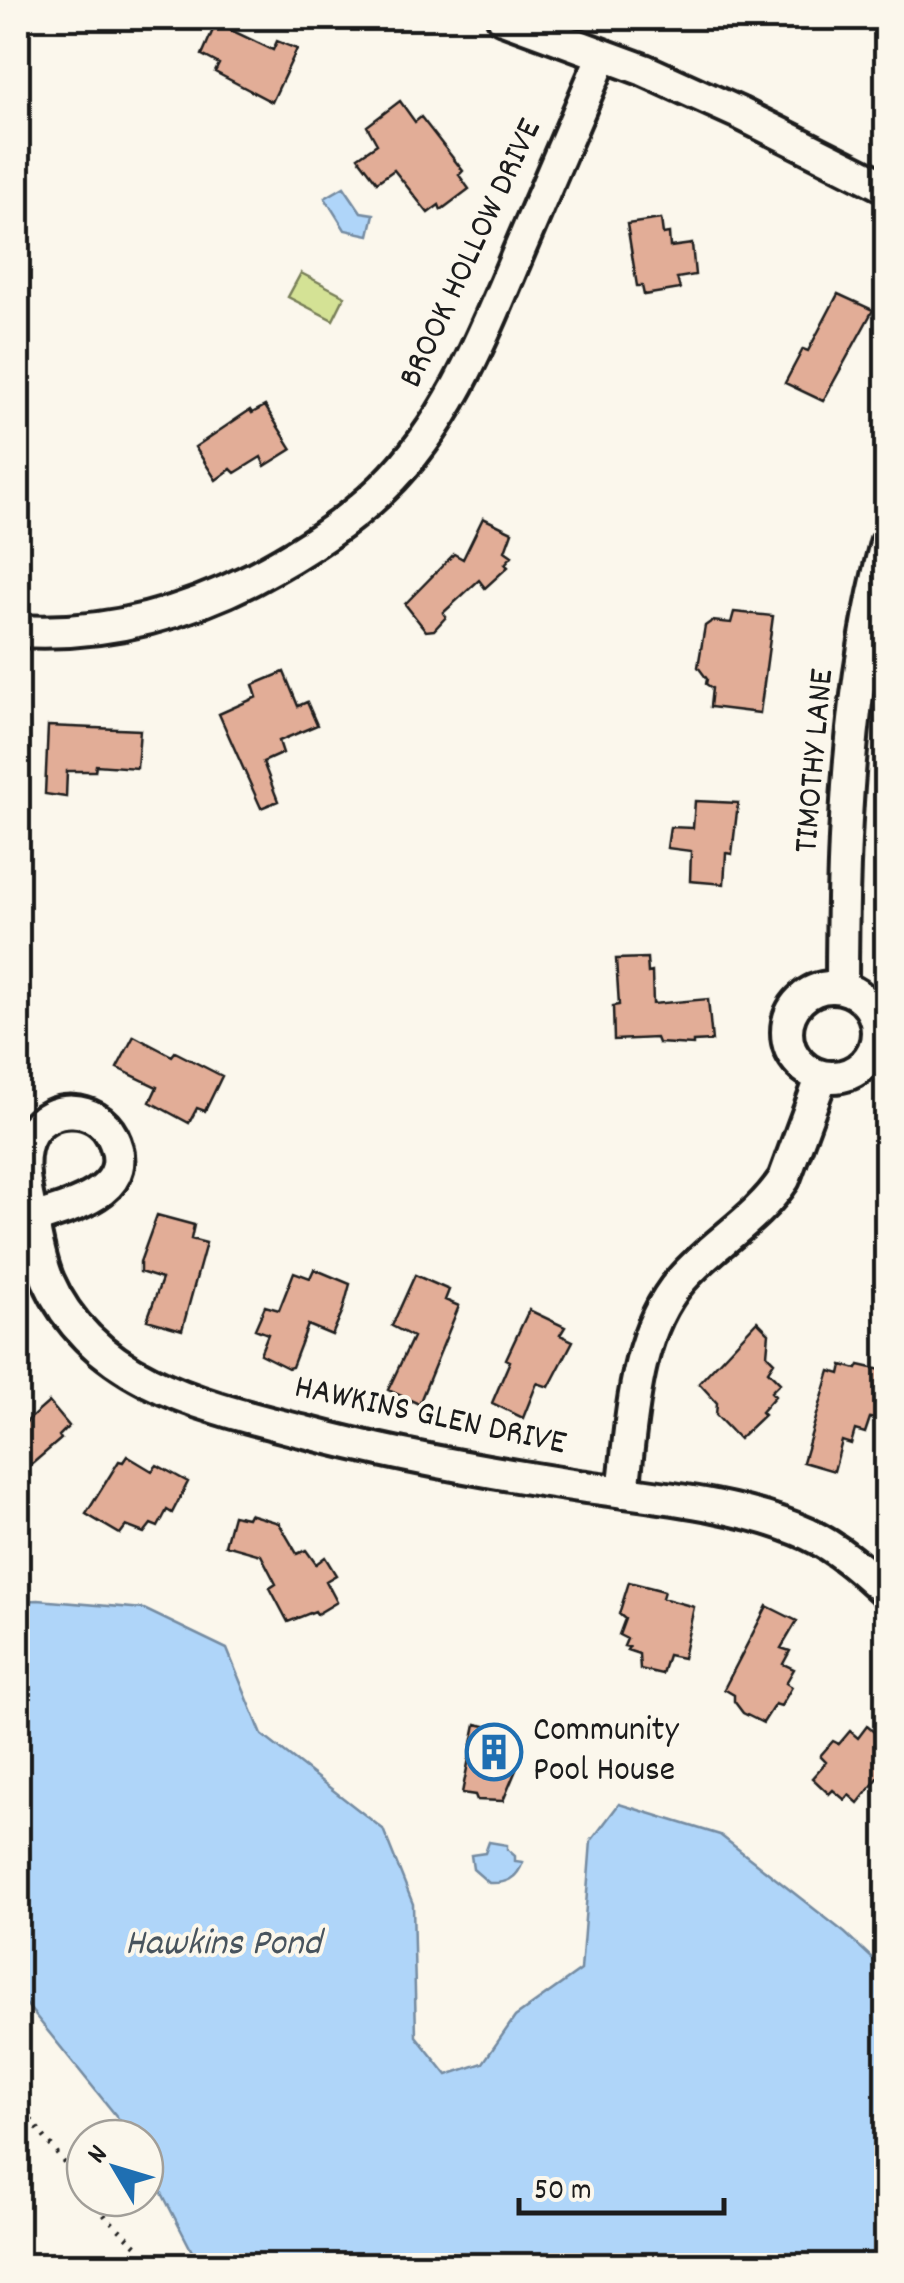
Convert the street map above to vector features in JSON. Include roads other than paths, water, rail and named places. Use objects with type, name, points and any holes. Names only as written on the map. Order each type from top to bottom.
[{"type":"street","points":[[504,18],[739,112],[886,187]]},
{"type":"street","name":"BROOK HOLLOW DRIVE","points":[[18,631],[104,628],[166,615],[226,592],[282,563],[336,528],[385,486],[426,437],[460,381],[603,55]]},
{"type":"street","name":"TIMOTHY LANE","points":[[842,988],[842,885],[852,746],[864,650],[886,543]]},
{"type":"street","points":[[820,988],[842,988],[855,993],[871,1009],[877,1030],[875,1045],[858,1068],[837,1076],[822,1076],[797,1061],[790,1048],[787,1026],[795,1005],[806,995],[820,988]]},
{"type":"street","points":[[622,1492],[638,1382],[659,1314],[682,1279],[753,1217],[775,1192],[784,1178],[822,1076]]},
{"type":"street","name":"HAWKINS GLEN DRIVE","points":[[32,1220],[41,1262],[62,1306],[98,1345],[156,1387],[218,1410],[448,1466],[622,1492],[790,1526],[832,1546],[886,1592]]},
{"type":"water","points":[[344,187],[361,212],[374,214],[369,235],[345,230],[325,198]]},
{"type":"water","name":"Hawkins Pond","points":[[18,1601],[144,1609],[227,1649],[262,1735],[383,1829],[413,1904],[416,2036],[447,2075],[483,2063],[515,2017],[581,1970],[591,1841],[619,1804],[720,1835],[845,1933],[886,1971],[886,2265],[199,2265],[165,2199],[165,2118],[118,2118],[18,1994]]},
{"type":"water","points":[[489,1842],[507,1845],[515,1861],[523,1862],[518,1873],[501,1883],[489,1883],[473,1869],[471,1855],[485,1853]]},
{"type":"place","name":"Community Pool House","points":[[494,1752]]}]
